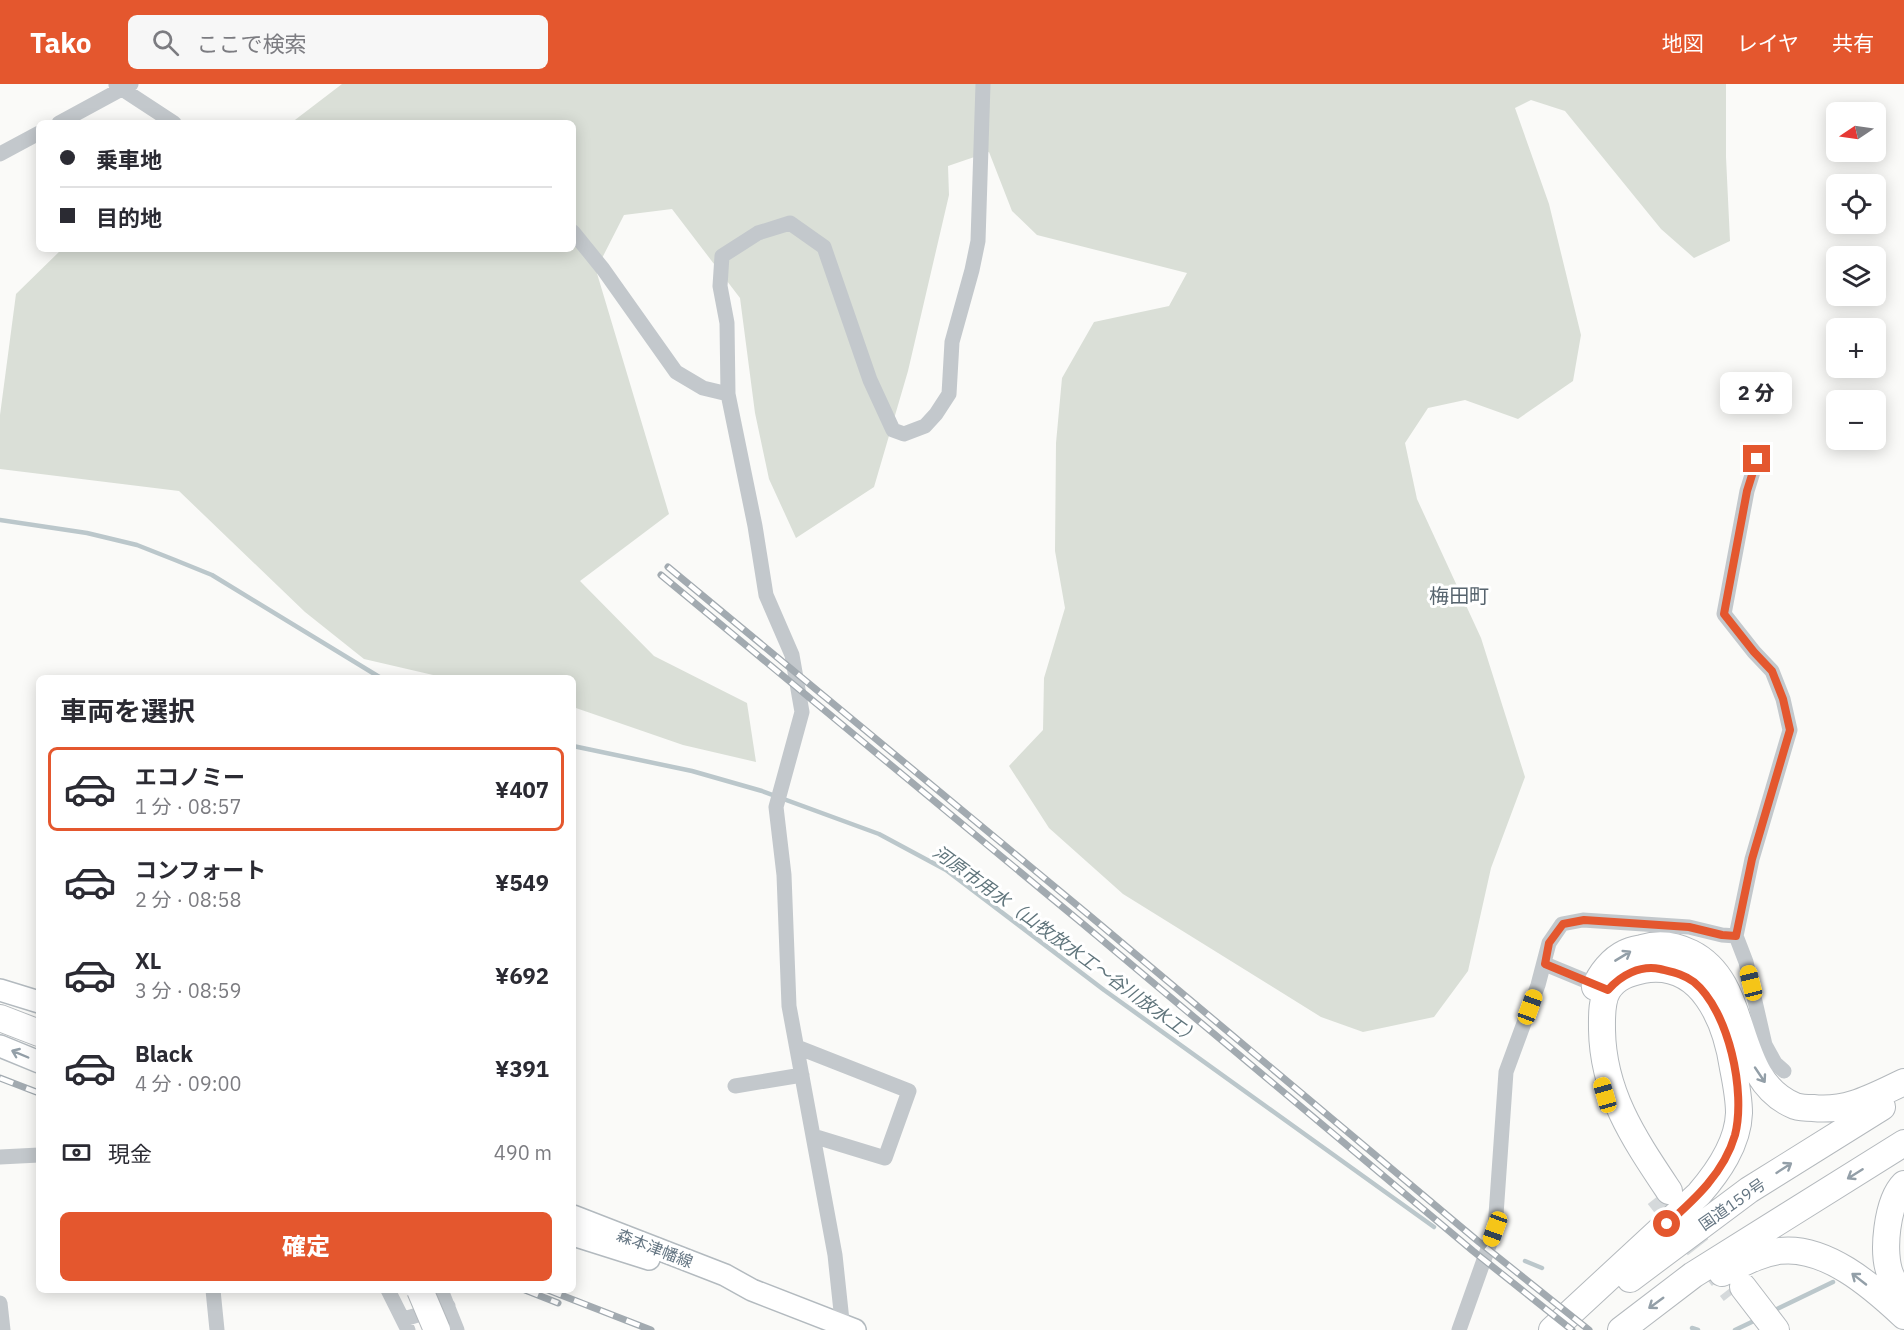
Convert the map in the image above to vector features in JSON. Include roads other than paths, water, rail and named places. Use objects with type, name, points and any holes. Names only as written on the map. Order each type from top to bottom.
[{"type":"highway","points":[[1664,1194],[1633,1138],[1610,1087],[1602,1036],[1602,987],[1608,966],[1625,952],[1648,946],[1665,945],[1682,948],[1710,965],[1722,980],[1733,1004],[1742,1037],[1757,1072],[1776,1095],[1797,1107],[1829,1110],[1855,1105],[1904,1082]]},
{"type":"highway","points":[[1552,1330],[1699,1194],[1716,1174],[1726,1154],[1734,1136],[1739,1114],[1730,1051],[1721,1021],[1707,995],[1693,981],[1678,973],[1653,968],[1631,972],[1602,987]]},
{"type":"highway","points":[[0,1018],[36,1032]]},
{"type":"highway","name":"国道159号","points":[[1571,1330],[1645,1267],[1749,1190],[1861,1118],[1904,1095]]},
{"type":"highway","points":[[1625,1327],[1693,1275],[1904,1143]]},
{"type":"highway","points":[[1904,1184],[1899,1189],[1889,1216],[1886,1242],[1890,1275],[1904,1296]]},
{"type":"highway","points":[[1693,1275],[1722,1274],[1758,1256],[1780,1251],[1807,1252],[1847,1270],[1904,1316]]},
{"type":"highway","points":[[1762,1330],[1739,1290],[1776,1330]]},
{"type":"highway","points":[[421,1293],[436,1330]]},
{"type":"main road","points":[[0,990],[36,1001]]},
{"type":"main road","points":[[0,1046],[36,1061]]},
{"type":"main road","name":"森本津幡線","points":[[576,1217],[725,1275],[736,1283],[847,1328]]},
{"type":"main road","name":"森本津幡線","points":[[576,1236],[724,1283],[736,1283]]},
{"type":"street","points":[[847,1328],[789,1006],[779,796],[802,712],[792,655],[766,595],[755,526],[728,394],[727,323],[720,286],[722,256],[758,233],[790,223],[824,247],[870,380],[893,430],[904,434],[926,426],[949,394],[952,342],[978,241],[983,84]]},
{"type":"street","points":[[63,120],[123,86],[170,120]]},
{"type":"street","points":[[0,154],[36,136]]},
{"type":"street","points":[[576,236],[603,269],[676,372],[704,388],[728,394]]},
{"type":"street","points":[[1757,459],[1747,491],[1724,614],[1772,671],[1783,699],[1790,730],[1752,859],[1736,936],[1746,962],[1765,1045],[1775,1063],[1784,1071]]},
{"type":"street","points":[[1459,1330],[1495,1229],[1506,1072],[1545,964],[1549,943],[1563,924],[1584,920],[1689,927],[1736,936]]},
{"type":"street","points":[[1545,964],[1602,987]]},
{"type":"street","points":[[797,1047],[909,1091],[885,1158],[813,1136]]},
{"type":"street","points":[[735,1086],[802,1075]]},
{"type":"street","points":[[0,1157],[36,1155]]},
{"type":"street","points":[[213,1293],[217,1330]]},
{"type":"street","points":[[390,1293],[406,1324],[448,1306]]},
{"type":"street","points":[[442,1293],[457,1330]]},
{"type":"street","points":[[0,1303],[3,1330]]},
{"type":"waterway","name":"河原市用水（山牧放水工～谷川放水工）","points":[[0,520],[87,533],[137,545],[212,575],[376,675]]},
{"type":"waterway","name":"河原市用水（山牧放水工～谷川放水工）","points":[[576,747],[692,771],[762,791],[879,834],[946,870],[1104,990],[1434,1227]]},
{"type":"waterway","name":"河原市用水（山牧放水工～谷川放水工）","points":[[1525,1261],[1542,1268]]},
{"type":"waterway","name":"河原市用水（山牧放水工～谷川放水工）","points":[[1773,1311],[1833,1282]]},
{"type":"waterway","name":"河原市用水（山牧放水工～谷川放水工）","points":[[1735,1330],[1758,1319]]},
{"type":"waterway","name":"河原市用水（山牧放水工～谷川放水工）","points":[[1692,1328],[1698,1330]]},
{"type":"tunnel","points":[[1658,1196],[1734,1293]]},
{"type":"railway","points":[[668,567],[1479,1242],[1589,1330]]},
{"type":"railway","points":[[661,575],[1473,1251],[1572,1330]]},
{"type":"railway","points":[[0,1078],[36,1092]]},
{"type":"railway","points":[[533,1293],[558,1303]]},
{"type":"railway","points":[[556,1293],[651,1330]]},
{"type":"district","name":"梅田町","points":[[1459,596]]}]
